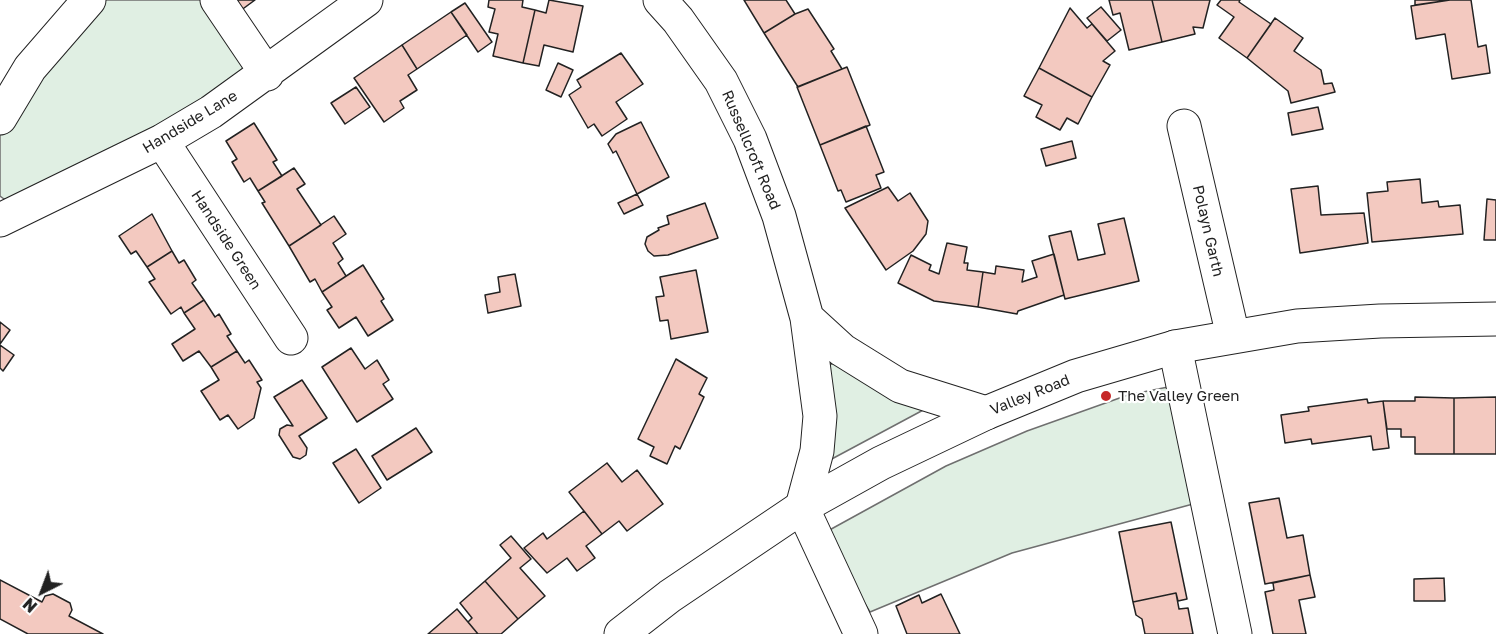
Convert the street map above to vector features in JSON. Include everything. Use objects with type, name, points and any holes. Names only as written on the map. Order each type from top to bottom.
[{"type":"street","points":[[0,118],[30,68],[89,0]]},
{"type":"street","points":[[217,0],[267,74]]},
{"type":"street","name":"Handside Lane","points":[[0,220],[162,141],[267,74],[366,0]]},
{"type":"street","name":"Russellcroft Road","points":[[660,0],[678,20],[721,81],[750,139],[779,216],[807,318],[820,416],[817,451],[802,507]]},
{"type":"street","name":"Polayn Garth","points":[[1184,126],[1233,336]]},
{"type":"street","name":"Handside Green","points":[[162,141],[291,338]]},
{"type":"street","points":[[807,318],[842,350],[900,386],[986,413]]},
{"type":"street","name":"Valley Road","points":[[621,634],[670,596],[802,507],[881,463],[986,413],[1076,376],[1176,347],[1297,326],[1380,321],[1496,320]]},
{"type":"street","points":[[1176,347],[1234,634]]},
{"type":"street","points":[[802,507],[861,634]]},
{"type":"green space","points":[[104,0],[207,0],[243,67],[240,74],[226,89],[17,199],[4,199],[0,196],[0,132]]},
{"type":"green space","points":[[834,363],[927,408],[828,461],[829,365]]},
{"type":"green space","points":[[1173,386],[1193,504],[1012,553],[870,612],[826,541],[824,533],[946,466],[1027,431],[1128,395]]},
{"type":"building","points":[[231,0],[255,0],[240,11]]},
{"type":"building","points":[[489,0],[523,0],[522,7],[535,10],[523,63],[493,56],[498,34],[489,32],[495,9],[488,7]]},
{"type":"building","points":[[549,0],[583,6],[573,52],[544,45],[539,66],[523,63],[535,10],[546,13]]},
{"type":"building","points":[[744,0],[786,0],[795,14],[764,33]]},
{"type":"building","points":[[1109,0],[1152,0],[1162,42],[1129,50],[1120,13],[1113,15]]},
{"type":"building","points":[[1152,0],[1210,0],[1203,28],[1193,27],[1195,34],[1162,42]]},
{"type":"building","points":[[1221,0],[1240,0],[1239,2],[1271,24],[1247,58],[1219,38],[1234,17],[1217,5]]},
{"type":"building","points":[[1415,0],[1450,0],[1415,5]]},
{"type":"building","points":[[1450,0],[1471,0],[1478,47],[1486,45],[1490,73],[1452,79],[1445,34],[1416,39],[1411,6]]},
{"type":"building","points":[[465,3],[492,42],[478,52],[451,12]]},
{"type":"building","points":[[1101,7],[1121,30],[1107,41],[1087,18]]},
{"type":"building","points":[[1070,8],[1087,28],[1092,24],[1115,51],[1103,61],[1110,65],[1092,97],[1039,68]]},
{"type":"building","points":[[808,9],[834,49],[831,51],[842,69],[798,87],[764,33],[795,14]]},
{"type":"building","points":[[451,12],[467,35],[417,69],[402,45]]},
{"type":"building","points":[[1275,18],[1303,38],[1294,51],[1321,70],[1324,84],[1332,83],[1335,92],[1291,103],[1288,91],[1247,58]]},
{"type":"building","points":[[402,45],[417,69],[408,75],[417,90],[400,101],[404,108],[384,122],[354,78]]},
{"type":"building","points":[[621,53],[643,84],[616,102],[627,119],[602,136],[594,124],[588,128],[569,95],[581,87],[577,80]]},
{"type":"building","points":[[558,63],[573,70],[561,97],[546,90]]},
{"type":"building","points":[[847,67],[870,125],[820,145],[797,87]]},
{"type":"building","points":[[1039,68],[1092,97],[1078,124],[1067,118],[1060,130],[1036,117],[1042,105],[1024,96]]},
{"type":"building","points":[[356,87],[370,107],[345,124],[331,103]]},
{"type":"building","points":[[1318,107],[1323,129],[1292,135],[1288,113]]},
{"type":"building","points":[[641,122],[669,177],[637,194],[616,151],[613,153],[608,144],[616,134]]},
{"type":"building","points":[[254,123],[277,160],[273,162],[282,176],[258,191],[250,178],[244,182],[232,162],[237,159],[226,141]]},
{"type":"building","points":[[866,126],[884,172],[876,175],[881,188],[846,202],[841,190],[838,191],[820,145]]},
{"type":"building","points":[[1072,141],[1076,158],[1046,166],[1041,149]]},
{"type":"building","points":[[294,168],[305,184],[297,189],[321,225],[289,246],[262,203],[265,202],[258,191]]},
{"type":"building","points":[[1420,179],[1422,203],[1438,201],[1439,207],[1460,205],[1463,234],[1372,242],[1367,193],[1388,191],[1387,182]]},
{"type":"building","points":[[1318,186],[1321,215],[1364,213],[1368,243],[1300,253],[1291,189]]},
{"type":"building","points":[[888,187],[898,201],[910,193],[928,221],[926,234],[913,251],[886,270],[845,208]]},
{"type":"building","points":[[637,194],[643,205],[624,214],[618,203]]},
{"type":"building","points":[[1487,199],[1496,200],[1496,240],[1484,240]]},
{"type":"building","points":[[705,203],[718,238],[668,255],[654,256],[648,251],[645,244],[647,237],[659,230],[658,228],[669,224],[667,216]]},
{"type":"building","points":[[152,214],[172,251],[147,267],[136,251],[131,254],[119,236]]},
{"type":"building","points":[[334,216],[346,234],[333,243],[343,259],[338,263],[346,276],[322,292],[315,279],[310,282],[289,246]]},
{"type":"building","points":[[1124,218],[1139,281],[1065,299],[1049,236],[1071,231],[1078,260],[1105,254],[1098,224]]},
{"type":"building","points":[[947,243],[967,247],[964,263],[968,263],[967,270],[983,272],[978,307],[934,301],[898,283],[911,255],[931,265],[929,270],[939,274]]},
{"type":"building","points":[[172,251],[179,263],[184,260],[196,280],[192,283],[204,300],[184,313],[181,307],[171,314],[149,282],[155,279],[147,267]]},
{"type":"building","points":[[1054,254],[1064,295],[1018,311],[1017,314],[978,307],[983,272],[995,274],[996,266],[1024,270],[1022,282],[1037,277],[1032,261]]},
{"type":"building","points":[[363,265],[384,299],[381,301],[393,320],[368,336],[356,317],[339,328],[327,310],[332,307],[322,292]]},
{"type":"building","points":[[696,270],[708,332],[671,339],[668,320],[660,321],[656,297],[664,296],[660,277]]},
{"type":"building","points":[[515,274],[521,306],[488,313],[485,295],[500,292],[498,277]]},
{"type":"building","points":[[204,300],[215,317],[219,314],[231,334],[227,336],[237,351],[211,367],[199,351],[183,361],[172,344],[195,329],[184,313]]},
{"type":"building","points":[[0,322],[10,330],[0,344]]},
{"type":"building","points":[[0,345],[14,355],[3,371],[0,368]]},
{"type":"building","points":[[351,348],[365,369],[377,360],[389,380],[383,384],[393,399],[357,422],[322,367]]},
{"type":"building","points":[[237,351],[245,363],[249,360],[262,380],[257,382],[261,388],[254,418],[238,429],[228,415],[220,420],[201,391],[219,380],[211,367]]},
{"type":"building","points":[[676,359],[707,378],[699,394],[704,397],[680,449],[675,446],[667,464],[650,456],[654,447],[638,439]]},
{"type":"building","points":[[302,380],[327,418],[299,436],[307,448],[306,455],[300,459],[293,457],[279,435],[280,429],[287,425],[293,426],[274,397]]},
{"type":"building","points":[[1415,397],[1454,398],[1454,454],[1415,454],[1415,437],[1401,437],[1401,429],[1387,429],[1383,401],[1415,401]]},
{"type":"building","points":[[1496,397],[1496,454],[1454,454],[1454,398]]},
{"type":"building","points":[[1367,399],[1368,403],[1383,401],[1389,448],[1373,450],[1371,436],[1312,444],[1311,439],[1285,443],[1281,415],[1309,411],[1308,407]]},
{"type":"building","points":[[416,428],[432,452],[387,480],[372,456]]},
{"type":"building","points":[[356,449],[381,488],[359,503],[333,463]]},
{"type":"building","points":[[607,463],[622,482],[637,470],[663,504],[627,531],[619,521],[602,534],[569,492]]},
{"type":"building","points":[[1279,498],[1287,538],[1303,535],[1310,575],[1265,584],[1249,503]]},
{"type":"building","points":[[584,511],[602,534],[586,546],[595,558],[577,571],[567,558],[547,573],[524,548],[543,533],[547,539]]},
{"type":"building","points":[[1171,522],[1187,599],[1178,601],[1176,593],[1133,602],[1119,532]]},
{"type":"building","points":[[511,536],[531,559],[520,568],[545,596],[518,619],[485,581],[511,558],[500,545]]},
{"type":"building","points":[[1310,575],[1315,597],[1299,600],[1306,634],[1273,634],[1265,592],[1274,590],[1273,583]]},
{"type":"building","points":[[1444,578],[1445,601],[1414,601],[1414,579]]},
{"type":"building","points":[[0,580],[42,602],[45,596],[53,594],[70,603],[72,610],[69,616],[103,634],[28,634],[0,619]]},
{"type":"building","points":[[485,581],[518,619],[501,634],[478,634],[468,622],[472,618],[460,603]]},
{"type":"building","points":[[1176,593],[1179,609],[1188,608],[1193,634],[1145,634],[1142,619],[1136,615],[1133,602]]},
{"type":"building","points":[[941,594],[960,634],[907,634],[896,606],[919,595],[922,603]]},
{"type":"building","points":[[457,609],[478,634],[428,634]]},
{"type":"place","name":"The Valley Green","points":[[1106,396]]}]
